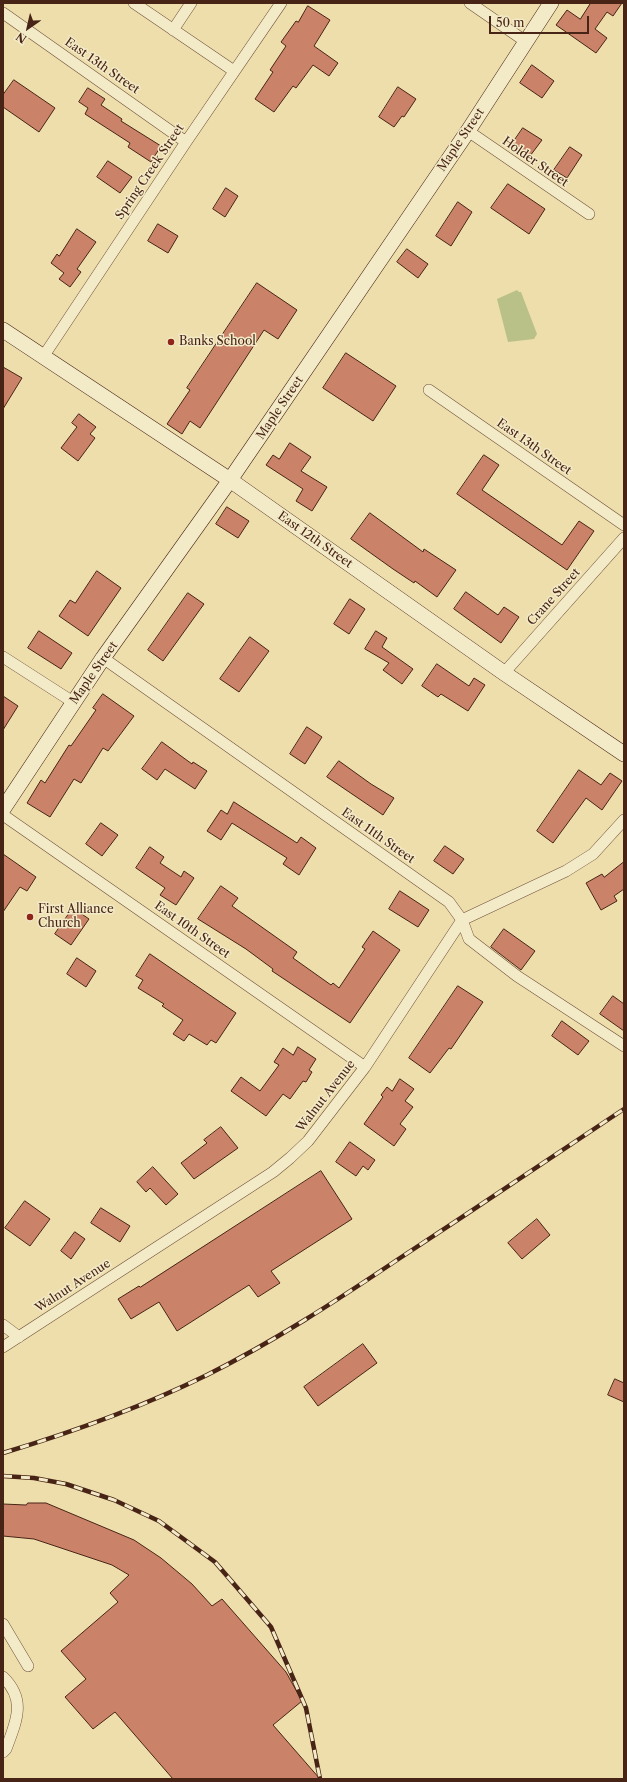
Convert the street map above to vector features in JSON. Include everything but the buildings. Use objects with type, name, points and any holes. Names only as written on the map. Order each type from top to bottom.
[{"type":"main road","name":"Maple Street","points":[[3,809],[103,658],[230,480],[468,131],[551,3]]},
{"type":"main road","name":"East 12th Street","points":[[3,330],[230,480],[504,673],[624,754]]},
{"type":"street","points":[[134,3],[234,71]]},
{"type":"street","points":[[173,30],[191,3]]},
{"type":"street","name":"Spring Creek Street","points":[[43,357],[186,142],[281,3]]},
{"type":"street","points":[[470,3],[526,41]]},
{"type":"street","name":"East 13th Street","points":[[3,13],[186,142]]},
{"type":"street","name":"Holder Street","points":[[468,131],[588,214]]},
{"type":"street","name":"East 13th Street","points":[[430,390],[624,526]]},
{"type":"street","name":"Crane Street","points":[[504,673],[624,538]]},
{"type":"street","points":[[3,657],[74,702]]},
{"type":"street","name":"East 11th Street","points":[[103,658],[449,902],[462,920],[469,939],[517,976],[624,1046]]},
{"type":"street","name":"East 10th Street","points":[[3,815],[365,1067]]},
{"type":"street","points":[[462,920],[566,871],[593,854],[624,820]]},
{"type":"street","name":"Walnut Avenue","points":[[3,1347],[272,1172],[290,1158],[308,1141],[365,1067],[462,920]]},
{"type":"street","points":[[3,1325],[19,1336]]},
{"type":"street","points":[[3,1624],[28,1666]]},
{"type":"street","points":[[3,1752],[6,1749],[16,1722],[18,1699],[5,1679]]},
{"type":"green space","points":[[517,290],[521,292],[537,334],[534,339],[508,342],[497,299]]},
{"type":"railway","points":[[3,1453],[81,1428],[158,1398],[207,1375],[256,1349],[351,1291],[624,1109]]},
{"type":"railway","points":[[3,1476],[34,1478],[66,1484],[114,1500],[159,1521],[215,1562],[271,1627],[306,1708],[320,1779]]},
{"type":"place","name":"Banks School","points":[[171,342]]},
{"type":"place","name":"First Alliance Church","points":[[30,917]]}]
